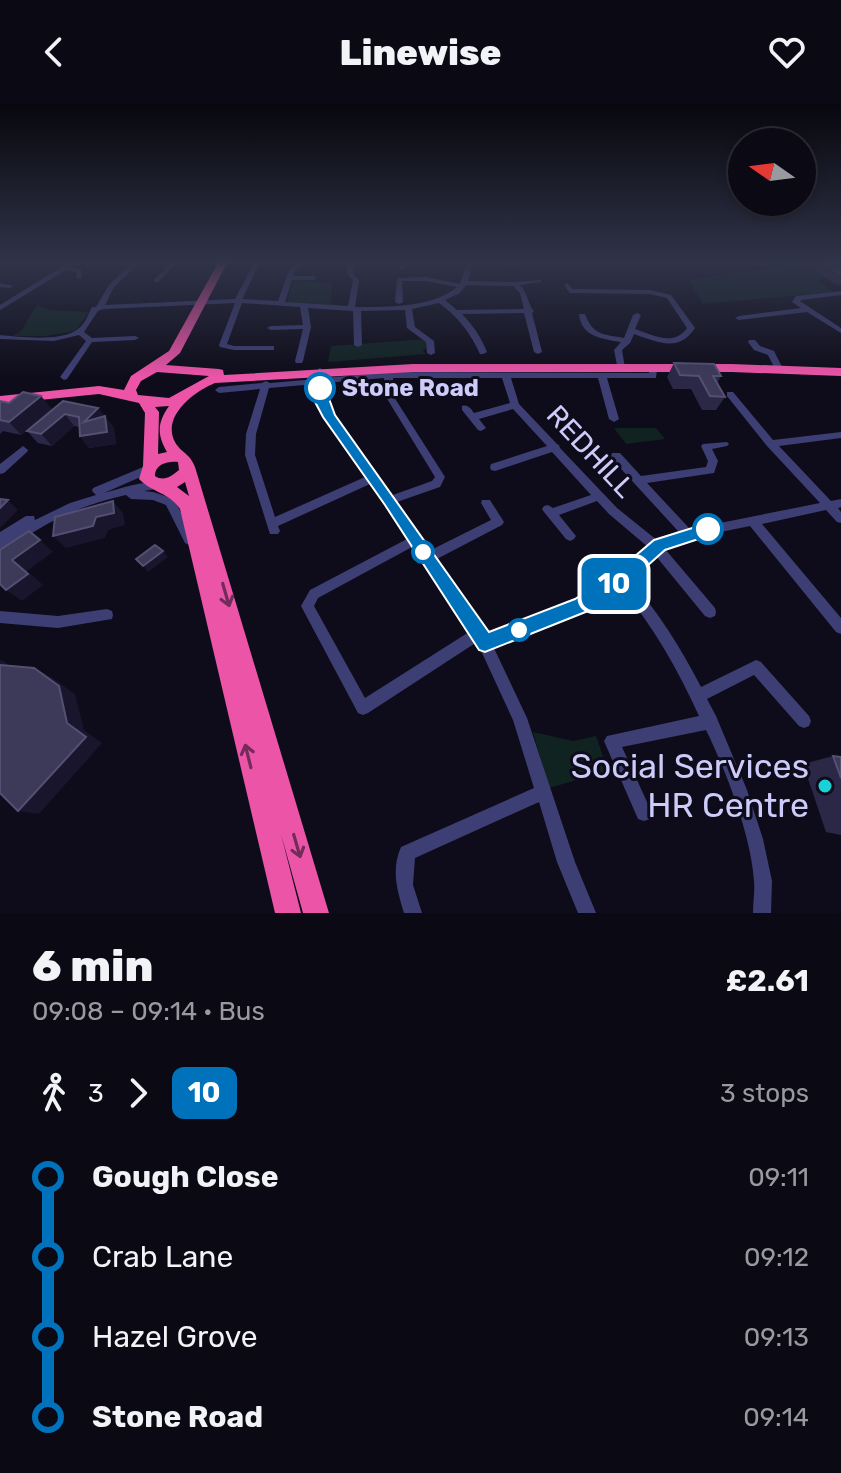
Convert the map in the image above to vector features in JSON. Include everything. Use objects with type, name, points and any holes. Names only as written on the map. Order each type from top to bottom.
[{"type":"highway","points":[[201,301],[174,353],[174,363],[193,379],[167,421],[164,437],[168,448],[184,462],[316,913]]},
{"type":"highway","points":[[154,476],[152,412],[131,387],[143,374],[174,353]]},
{"type":"highway","points":[[0,393],[99,384],[143,374],[181,370],[224,373],[446,360],[510,370]]},
{"type":"highway","points":[[620,366],[653,369],[698,367]]},
{"type":"highway","points":[[0,400],[106,390],[160,404],[213,379],[620,366],[841,372]]},
{"type":"highway","points":[[154,476],[164,457],[184,462]]},
{"type":"highway","points":[[154,476],[181,478],[184,462]]},
{"type":"highway","points":[[154,476],[180,496],[188,508],[288,913]]},
{"type":"highway","points":[[280,881],[280,913]]},
{"type":"street","points":[[0,308],[11,301]]},
{"type":"street","points":[[0,337],[37,339],[79,332],[102,301]]},
{"type":"street","points":[[98,307],[238,301],[354,309],[433,301]]},
{"type":"street","points":[[238,301],[223,345],[234,348],[268,347]]},
{"type":"street","points":[[355,301],[358,345]]},
{"type":"street","points":[[403,301],[411,328],[430,341],[431,353]]},
{"type":"street","points":[[441,301],[457,312],[480,342],[483,352]]},
{"type":"street","points":[[526,301],[530,311],[529,324],[538,352]]},
{"type":"street","points":[[633,331],[662,341],[676,341],[688,335],[691,328],[672,301]]},
{"type":"street","points":[[797,301],[806,310],[841,331]]},
{"type":"street","points":[[299,361],[307,327],[304,307]]},
{"type":"street","points":[[739,318],[806,310]]},
{"type":"street","points":[[457,312],[530,311]]},
{"type":"street","points":[[620,366],[618,350],[633,331],[637,315]]},
{"type":"street","points":[[582,316],[584,326],[591,333],[627,341]]},
{"type":"street","points":[[271,328],[307,327]]},
{"type":"street","points":[[79,332],[90,340],[135,338]]},
{"type":"street","points":[[64,377],[90,340]]},
{"type":"street","points":[[752,342],[757,348],[771,353],[779,369]]},
{"type":"street","points":[[219,390],[320,376],[510,370],[653,376],[653,369]]},
{"type":"street","name":"REDHILL","points":[[510,370],[515,405],[600,496],[656,547],[710,612]]},
{"type":"street","points":[[388,375],[390,397],[440,477],[436,484],[390,500]]},
{"type":"street","points":[[320,376],[323,407],[390,500],[482,638],[520,718],[566,862],[587,913]]},
{"type":"street","points":[[602,376],[614,419]]},
{"type":"street","points":[[266,384],[250,447],[273,528],[374,477]]},
{"type":"street","points":[[730,394],[770,444],[841,519]]},
{"type":"street","points":[[473,417],[515,405]]},
{"type":"street","points":[[465,408],[481,428]]},
{"type":"street","points":[[770,444],[841,435]]},
{"type":"street","points":[[637,481],[710,470],[713,461],[706,446],[724,444]]},
{"type":"street","points":[[495,467],[556,447]]},
{"type":"street","points":[[0,470],[23,450]]},
{"type":"street","points":[[616,456],[687,534]]},
{"type":"street","points":[[0,549],[29,528],[80,504],[124,490],[154,476]]},
{"type":"street","points":[[0,538],[37,515],[154,476]]},
{"type":"street","points":[[80,504],[121,495],[147,495],[165,500],[174,506],[202,570]]},
{"type":"street","points":[[570,536],[549,511],[600,496]]},
{"type":"street","points":[[427,558],[498,522],[486,503]]},
{"type":"street","points":[[415,540],[314,594],[307,606],[363,708],[482,638],[582,605],[621,579],[656,547],[687,534],[841,503]]},
{"type":"street","points":[[752,520],[841,628]]},
{"type":"street","points":[[621,579],[637,595],[699,695],[711,721],[759,856],[764,879],[764,912]]},
{"type":"street","points":[[0,617],[58,622],[107,615]]},
{"type":"street","points":[[699,695],[756,667],[804,721]]},
{"type":"street","points":[[644,813],[612,741],[711,721]]},
{"type":"street","points":[[413,913],[404,885],[407,853],[543,792]]},
{"type":"green space","points":[[287,301],[331,301],[331,304],[345,306],[290,303]]},
{"type":"green space","points":[[701,301],[738,301],[703,304]]},
{"type":"green space","points":[[37,305],[51,310],[89,312],[75,331],[45,336],[13,336],[21,331]]},
{"type":"green space","points":[[426,339],[426,349],[422,350],[426,354],[328,362],[331,346]]},
{"type":"green space","points":[[614,428],[656,428],[665,439],[626,444]]},
{"type":"green space","points":[[533,732],[573,741],[596,736],[608,771],[549,788]]},
{"type":"building","points":[[674,363],[714,364],[721,376],[713,376],[725,397],[710,396],[699,376],[680,375]]},
{"type":"building","points":[[23,392],[41,396],[9,422],[0,420],[0,401],[9,403]]},
{"type":"building","points":[[63,401],[98,408],[84,422],[105,416],[107,432],[80,436],[79,417],[65,414],[41,434],[27,431]]},
{"type":"building","points":[[113,501],[114,513],[96,517],[93,526],[53,536],[55,517]]},
{"type":"building","points":[[29,531],[40,540],[12,560],[28,574],[6,590],[0,584],[0,550]]},
{"type":"building","points":[[155,545],[163,551],[143,566],[136,559]]},
{"type":"building","points":[[0,665],[34,668],[59,686],[67,723],[86,737],[18,811],[0,793]]},
{"type":"building","points":[[833,756],[841,757],[841,778]]},
{"type":"bus line","name":"10","points":[[320,388],[323,407],[329,417],[390,500],[485,643],[582,605],[621,579],[659,544],[708,529]]},
{"type":"place","name":"Stone Road","points":[[320,388]]},
{"type":"place","name":"Social Services HR Centre","points":[[825,786]]}]
